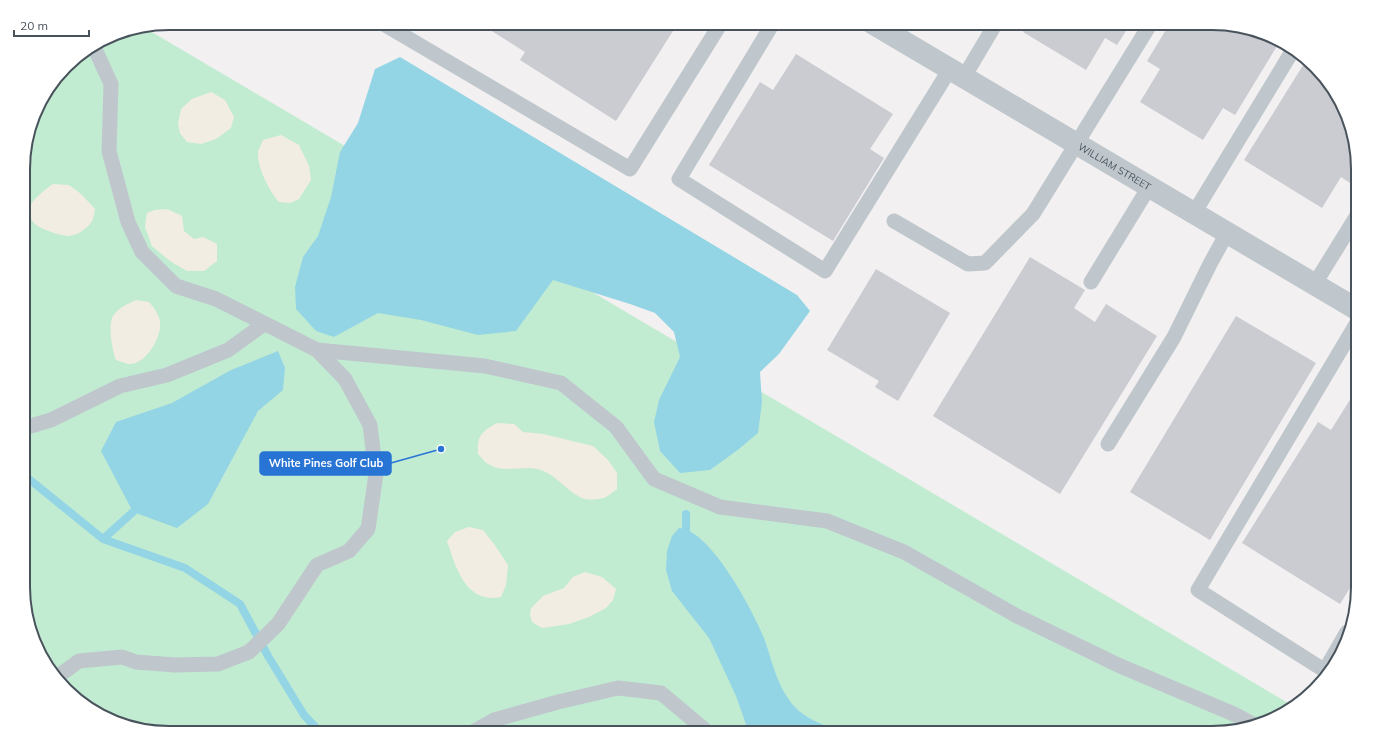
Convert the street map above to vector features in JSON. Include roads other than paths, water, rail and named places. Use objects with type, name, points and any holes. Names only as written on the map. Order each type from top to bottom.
[{"type":"street","name":"WILLIAM STREET","points":[[884,30],[1351,306]]},
{"type":"lane","points":[[394,30],[630,169],[717,30]]},
{"type":"lane","points":[[769,30],[679,179],[825,270],[957,73],[991,30]]},
{"type":"lane","points":[[894,221],[968,264],[985,262],[1033,214],[1147,30]]},
{"type":"lane","points":[[61,674],[79,661],[122,657],[136,662],[175,665],[218,664],[248,652],[278,624],[316,565],[349,551],[368,529],[376,474],[370,425],[345,379],[317,350],[216,299],[176,286],[142,252],[128,222],[109,151],[111,84],[97,51]]},
{"type":"lane","points":[[1194,214],[1290,54]]},
{"type":"lane","points":[[1091,282],[1149,187]]},
{"type":"lane","points":[[1314,285],[1351,225]]},
{"type":"lane","points":[[1108,444],[1174,337],[1227,233]]},
{"type":"lane","points":[[30,426],[51,420],[120,386],[167,375],[228,350],[264,324]]},
{"type":"lane","points":[[1324,669],[1198,590],[1351,333]]},
{"type":"lane","points":[[317,350],[485,366],[561,383],[616,427],[654,479],[720,507],[827,521],[904,552],[1017,616],[1118,665],[1247,721]]},
{"type":"lane","points":[[483,726],[494,720],[558,702],[618,688],[661,693],[700,726]]},
{"type":"water","points":[[400,57],[797,295],[810,311],[779,354],[760,372],[762,402],[758,433],[710,470],[680,473],[660,451],[654,422],[659,400],[680,357],[674,332],[655,313],[553,280],[516,331],[478,335],[421,320],[378,313],[334,337],[316,331],[296,309],[295,287],[303,257],[318,236],[331,197],[340,152],[358,123],[375,69]]},
{"type":"water","points":[[278,351],[285,368],[283,390],[258,411],[208,504],[177,528],[133,512],[101,451],[116,422],[172,403],[231,370]]},
{"type":"water","points":[[679,528],[691,532],[704,542],[717,557],[741,592],[759,626],[777,677],[786,695],[804,715],[827,726],[747,726],[736,696],[709,638],[672,591],[666,570],[667,551],[672,536]]},
{"type":"waterway","points":[[30,480],[103,539],[133,512]]},
{"type":"waterway","points":[[686,514],[686,538]]},
{"type":"waterway","points":[[103,539],[185,568],[240,604],[268,656],[304,715],[314,726]]},
{"type":"place","name":"White Pines Golf Club","points":[[441,449]]}]
